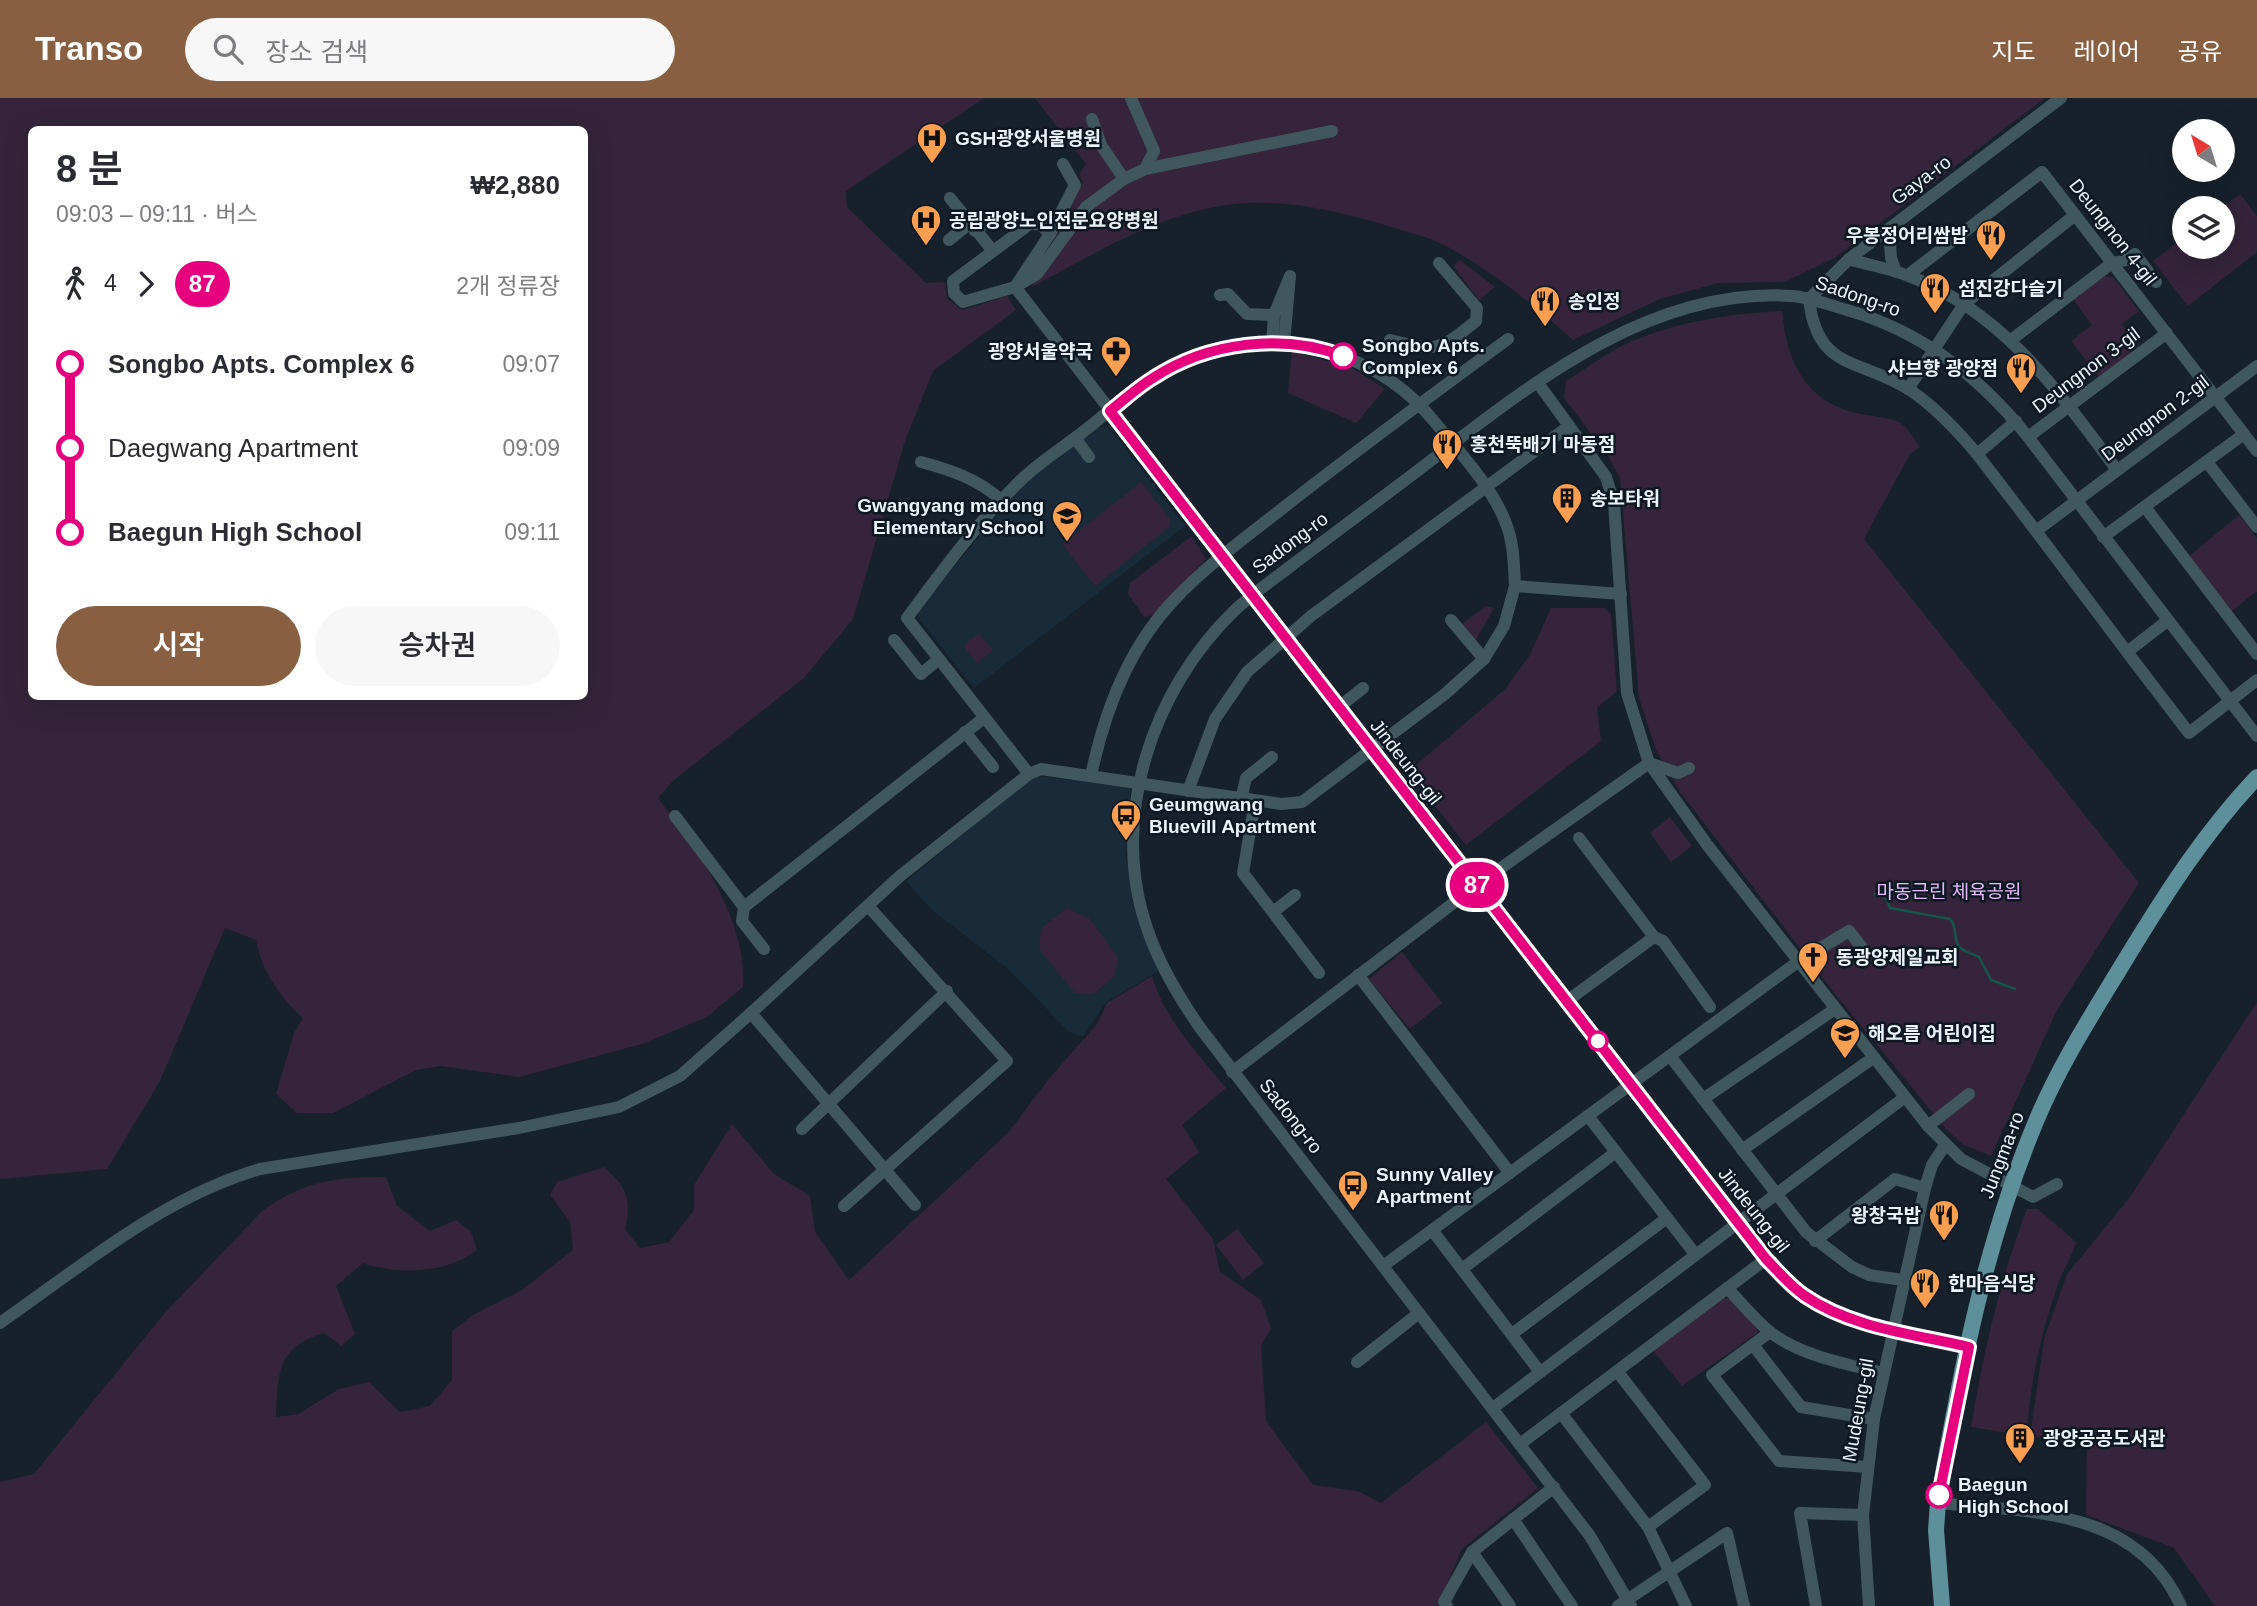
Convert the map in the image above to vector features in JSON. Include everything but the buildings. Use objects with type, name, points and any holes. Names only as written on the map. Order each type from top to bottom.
[{"type":"main road","name":"Jungma-ro","points":[[1942,1606],[1936,1530],[1938,1503],[1989,1250],[2011,1186],[2038,1117],[2078,1038],[2183,868],[2205,836],[2257,777]]},
{"type":"street","points":[[1131,98],[1154,151],[1145,169]]},
{"type":"street","name":"Gaya-ro","points":[[1809,299],[1849,260],[2061,98]]},
{"type":"street","points":[[1092,119],[1101,145],[1124,179]]},
{"type":"street","points":[[1050,234],[1041,225],[1031,223],[953,281],[954,293],[964,302],[1014,287],[1037,274],[1087,207],[1124,179],[1145,169],[1332,131]]},
{"type":"street","points":[[1014,287],[1050,234],[1075,185],[1063,164]]},
{"type":"street","name":"Deungnon 4-gil","points":[[1902,274],[2042,172],[2257,451]]},
{"type":"street","points":[[950,198],[993,251]]},
{"type":"street","points":[[1908,389],[1964,304],[2075,215]]},
{"type":"street","points":[[949,240],[993,216]]},
{"type":"street","points":[[1889,229],[1891,258],[1902,274]]},
{"type":"street","points":[[2011,340],[2112,263],[2126,261],[2134,254],[2156,282]]},
{"type":"street","points":[[1849,260],[1902,274],[1964,304],[2011,340],[2070,406],[2117,470]]},
{"type":"street","points":[[1390,340],[1428,349],[1447,344],[1476,321],[1477,308],[1439,263]]},
{"type":"street","points":[[1290,276],[1278,343],[1274,315],[1290,276]]},
{"type":"street","name":"Jindeung-gil","points":[[1014,287],[1766,1259],[1803,1295],[1827,1309],[1892,1329],[1969,1347]]},
{"type":"street","points":[[1220,295],[1228,294],[1247,314],[1274,315]]},
{"type":"street","name":"Sadong-ro","points":[[1626,1604],[1591,1536],[1232,1072],[1182,1001],[1148,932],[1132,850],[1138,782],[1174,687],[1210,637],[1252,595],[1452,444],[1538,383],[1623,332],[1720,300],[1771,296],[1809,299],[1884,323],[1935,350],[1960,367],[2016,421],[2257,736]]},
{"type":"street","points":[[1809,299],[1811,322],[1824,346],[1846,361],[1908,389],[1957,431],[2189,733],[2257,680]]},
{"type":"street","name":"Deungnon 3-gil","points":[[2028,437],[2167,334]]},
{"type":"street","points":[[1091,776],[1097,749],[1126,670],[1173,601],[1222,556],[1508,339]]},
{"type":"street","points":[[0,1323],[159,1213],[230,1178],[260,1169],[519,1128],[619,1107],[680,1076],[900,876],[1029,774],[1041,769],[1255,802],[1302,802],[1372,750],[1485,659],[1504,626],[1515,586],[1508,528],[1485,486],[1419,404],[1360,363],[1334,353],[1278,343],[1238,345],[1183,363],[1154,377],[1019,481],[907,618],[1029,774]]},
{"type":"street","name":"Deungnon 2-gil","points":[[2036,531],[2257,366]]},
{"type":"street","points":[[1538,383],[1606,477],[1614,503],[1627,693],[1649,763],[1708,846],[1873,1058],[1945,1144],[1961,1159],[2033,1197],[2057,1184]]},
{"type":"street","points":[[1977,454],[2016,421]]},
{"type":"street","points":[[1188,791],[1215,719],[1247,672],[1285,637],[1569,426]]},
{"type":"street","points":[[2103,537],[2244,433]]},
{"type":"street","points":[[1075,438],[1089,457]]},
{"type":"street","points":[[920,462],[960,474],[985,486],[1001,500]]},
{"type":"street","points":[[2207,462],[2257,527]]},
{"type":"street","points":[[2146,506],[2257,654]]},
{"type":"street","points":[[1515,586],[1621,594]]},
{"type":"street","points":[[1451,620],[1485,659]]},
{"type":"street","points":[[2127,652],[2167,621]]},
{"type":"street","points":[[894,640],[920,674],[939,659]]},
{"type":"street","points":[[1339,707],[1363,688]]},
{"type":"street","points":[[764,949],[742,921],[744,907],[984,718]]},
{"type":"street","points":[[965,732],[993,768]]},
{"type":"street","points":[[1241,800],[1246,778],[1272,757]]},
{"type":"street","points":[[1649,763],[1678,773],[1689,768]]},
{"type":"street","points":[[1232,1072],[1477,885],[1649,763]]},
{"type":"street","points":[[1255,802],[1243,873],[1319,973]]},
{"type":"street","points":[[675,816],[744,907]]},
{"type":"street","points":[[1579,838],[1654,937],[1663,941],[1710,1007]]},
{"type":"street","points":[[1273,912],[1295,895]]},
{"type":"street","points":[[844,1206],[1007,1061],[869,907]]},
{"type":"street","points":[[1383,1266],[1799,961],[1849,931],[1864,950]]},
{"type":"street","points":[[1567,1001],[1654,937]]},
{"type":"street","points":[[1358,975],[1510,1173]]},
{"type":"street","points":[[802,1129],[947,991]]},
{"type":"street","points":[[1703,1099],[1835,1009]]},
{"type":"street","points":[[751,1013],[915,1205]]},
{"type":"street","points":[[1670,1056],[1815,1241],[1834,1257],[1869,1275],[1903,1280]]},
{"type":"street","points":[[1742,1150],[1873,1058]]},
{"type":"street","points":[[1928,1126],[1969,1094]]},
{"type":"street","points":[[1493,1408],[1905,1097]]},
{"type":"street","points":[[1588,1116],[1695,1254]]},
{"type":"street","name":"Mudeung-gil","points":[[1868,1606],[1863,1515],[1874,1419],[1925,1188],[1932,1165],[1945,1144]]},
{"type":"street","points":[[1462,1269],[1616,1152]]},
{"type":"street","points":[[1815,1241],[1895,1179],[1925,1188]]},
{"type":"street","points":[[1512,1334],[1667,1218]]},
{"type":"street","points":[[1432,1230],[1540,1372]]},
{"type":"street","points":[[1520,1444],[1766,1259]]},
{"type":"street","points":[[1727,1288],[1770,1332],[1802,1349],[1840,1363],[1884,1373]]},
{"type":"street","points":[[1357,1362],[1419,1313]]},
{"type":"street","points":[[1770,1332],[1712,1375],[1779,1461],[1868,1467]]},
{"type":"street","points":[[1753,1345],[1801,1407],[1874,1419]]},
{"type":"street","points":[[1617,1371],[1706,1485],[1648,1527]]},
{"type":"street","points":[[1561,1413],[1648,1527],[1686,1606]]},
{"type":"street","points":[[1447,1606],[1444,1602],[1472,1552],[1554,1487]]},
{"type":"street","points":[[1938,1503],[2053,1514],[2089,1524],[2147,1554],[2172,1587],[2181,1606]]},
{"type":"street","points":[[1816,1606],[1800,1513],[1863,1515]]},
{"type":"street","points":[[1513,1519],[1572,1606]]},
{"type":"street","points":[[1626,1604],[1727,1533],[1744,1606]]},
{"type":"street","points":[[1472,1552],[1510,1606]]},
{"type":"shaded area","name":"Gwangyang madong Elementary School","points":[[1098,427],[1109,427],[1185,526],[974,688],[920,620],[918,610],[1023,484]]},
{"type":"shaded area","points":[[1034,776],[1131,786],[1125,856],[1159,971],[1106,1002],[1083,1037],[1069,1032],[1007,968],[932,910],[906,881]]},
{"type":"green space","points":[[0,98],[984,98],[846,191],[847,207],[926,283],[945,282],[947,299],[963,310],[1007,296],[1016,310],[933,371],[905,441],[853,619],[804,678],[674,780],[658,798],[703,863],[729,911],[742,961],[743,987],[707,1017],[642,1044],[519,1077],[441,1066],[416,1070],[333,1113],[297,1113],[276,1094],[294,1033],[303,1018],[273,983],[262,962],[256,940],[225,928],[160,1081],[107,1169],[0,1179]]},
{"type":"green space","points":[[1035,98],[2045,98],[1836,257],[1785,282],[1718,283],[1660,299],[1573,340],[1483,268],[1442,244],[1361,218],[1292,204],[1245,203],[1175,217],[1113,244],[1034,286],[1031,283],[1083,182],[1079,174],[1086,164]]},
{"type":"green space","points":[[2240,194],[2257,216],[2257,252],[2188,306],[2153,261],[2172,246],[2172,259],[2235,259],[2235,198]]},
{"type":"green space","points":[[1460,260],[1495,287],[1479,300],[1453,266]]},
{"type":"green space","points":[[2103,276],[2113,277],[2139,311],[2122,324],[2139,346],[2099,377],[2071,341],[2092,325],[2073,299]]},
{"type":"green space","name":"마동근린 체육공원","points":[[1782,311],[1788,346],[1794,362],[1811,388],[1838,407],[1899,422],[1920,447],[1910,454],[1864,539],[2139,883],[2057,1010],[1991,1156],[1962,1144],[1946,1129],[1835,994],[1680,792],[1656,750],[1639,698],[1620,478],[1608,456],[1564,398],[1566,381],[1635,340],[1697,321]]},
{"type":"green space","points":[[1292,351],[1352,368],[1385,389],[1356,423],[1288,393]]},
{"type":"green space","points":[[1141,482],[1170,519],[1170,526],[1095,586],[1062,544]]},
{"type":"green space","points":[[2239,515],[2257,538],[2257,591],[2232,611],[2189,556]]},
{"type":"green space","points":[[1192,536],[1206,559],[1153,615],[1144,617],[1128,594],[1130,583]]},
{"type":"green space","points":[[1486,606],[1494,608],[1475,641],[1462,624]]},
{"type":"green space","points":[[1551,608],[1605,608],[1611,614],[1617,691],[1597,708],[1601,741],[1466,845],[1408,772],[1504,690],[1530,655]]},
{"type":"green space","points":[[979,633],[993,650],[977,663],[963,646]]},
{"type":"green space","points":[[1670,817],[1692,846],[1671,862],[1650,833]]},
{"type":"green space","points":[[1067,908],[1089,918],[1118,957],[1115,976],[1093,994],[1075,993],[1039,949],[1041,928]]},
{"type":"green space","points":[[1402,952],[1442,1003],[1410,1029],[1369,979]]},
{"type":"green space","points":[[1152,976],[1173,1021],[1226,1088],[1182,1125],[1199,1152],[1166,1179],[1213,1239],[1220,1272],[1261,1300],[1271,1328],[1261,1346],[1266,1421],[1313,1485],[1358,1491],[1381,1503],[1486,1422],[1538,1488],[1462,1549],[1437,1606],[0,1606],[0,1482],[34,1474],[163,1315],[262,1211],[277,1201],[321,1183],[351,1178],[386,1177],[397,1206],[430,1231],[456,1220],[471,1232],[477,1250],[451,1264],[407,1270],[363,1263],[336,1286],[355,1334],[341,1346],[324,1333],[297,1346],[289,1354],[280,1375],[276,1417],[298,1414],[339,1389],[369,1382],[400,1412],[430,1406],[452,1380],[452,1331],[473,1315],[522,1290],[573,1250],[570,1222],[550,1195],[557,1182],[604,1167],[623,1187],[628,1209],[625,1229],[640,1248],[669,1242],[694,1210],[694,1185],[732,1124],[774,1174],[810,1196],[815,1232],[849,1280],[1008,1133],[1047,1081],[1098,1023],[1107,1003]]},
{"type":"green space","points":[[2257,1002],[2257,1606],[2215,1606],[2174,1548],[2086,1515],[2087,1442],[2030,1436],[2044,1339],[2067,1274],[2130,1197]]},
{"type":"green space","points":[[2027,1209],[2038,1209],[2076,1242],[2057,1287],[2041,1342],[2030,1398],[2027,1436],[1971,1427],[1993,1317]]},
{"type":"green space","points":[[1237,1229],[1264,1263],[1243,1280],[1216,1245]]},
{"type":"green space","points":[[1723,1297],[1730,1299],[1758,1326],[1757,1333],[1682,1386],[1654,1352],[1655,1347]]},
{"type":"waterway","points":[[1875,894],[1886,898],[1890,908],[1950,919],[1959,947],[1979,957],[1991,980],[2015,989]]},
{"type":"bus line","name":"87","points":[[1343,356],[1284,343],[1238,345],[1211,352],[1154,377],[1110,411],[1766,1259],[1803,1295],[1827,1309],[1851,1319],[1969,1347],[1939,1495]]},
{"type":"place","name":"GSH광양서울병원","points":[[932,165]]},
{"type":"place","name":"공립광양노인전문요양병원","points":[[926,247]]},
{"type":"place","name":"우봉정어리쌈밥","points":[[1991,262]]},
{"type":"place","name":"섬진강다슬기","points":[[1935,315]]},
{"type":"place","name":"송인정","points":[[1545,328]]},
{"type":"place","name":"Songbo Apts. Complex 6","points":[[1343,356]]},
{"type":"place","name":"광양서울약국","points":[[1116,378]]},
{"type":"place","name":"샤브향 광양점","points":[[2021,395]]},
{"type":"place","name":"홍천뚝배기 마동점","points":[[1447,471]]},
{"type":"place","name":"송보타워","points":[[1567,525]]},
{"type":"place","name":"Gwangyang madong Elementary School","points":[[1067,543]]},
{"type":"place","name":"Geumgwang Bluevill Apartment","points":[[1126,842]]},
{"type":"place","name":"동광양제일교회","points":[[1813,984]]},
{"type":"place","name":"해오름 어린이집","points":[[1845,1060]]},
{"type":"place","name":"Sunny Valley Apartment","points":[[1353,1212]]},
{"type":"place","name":"왕창국밥","points":[[1944,1242]]},
{"type":"place","name":"한마음식당","points":[[1925,1310]]},
{"type":"place","name":"광양공공도서관","points":[[2020,1465]]},
{"type":"place","name":"Baegun High School","points":[[1939,1495]]}]
